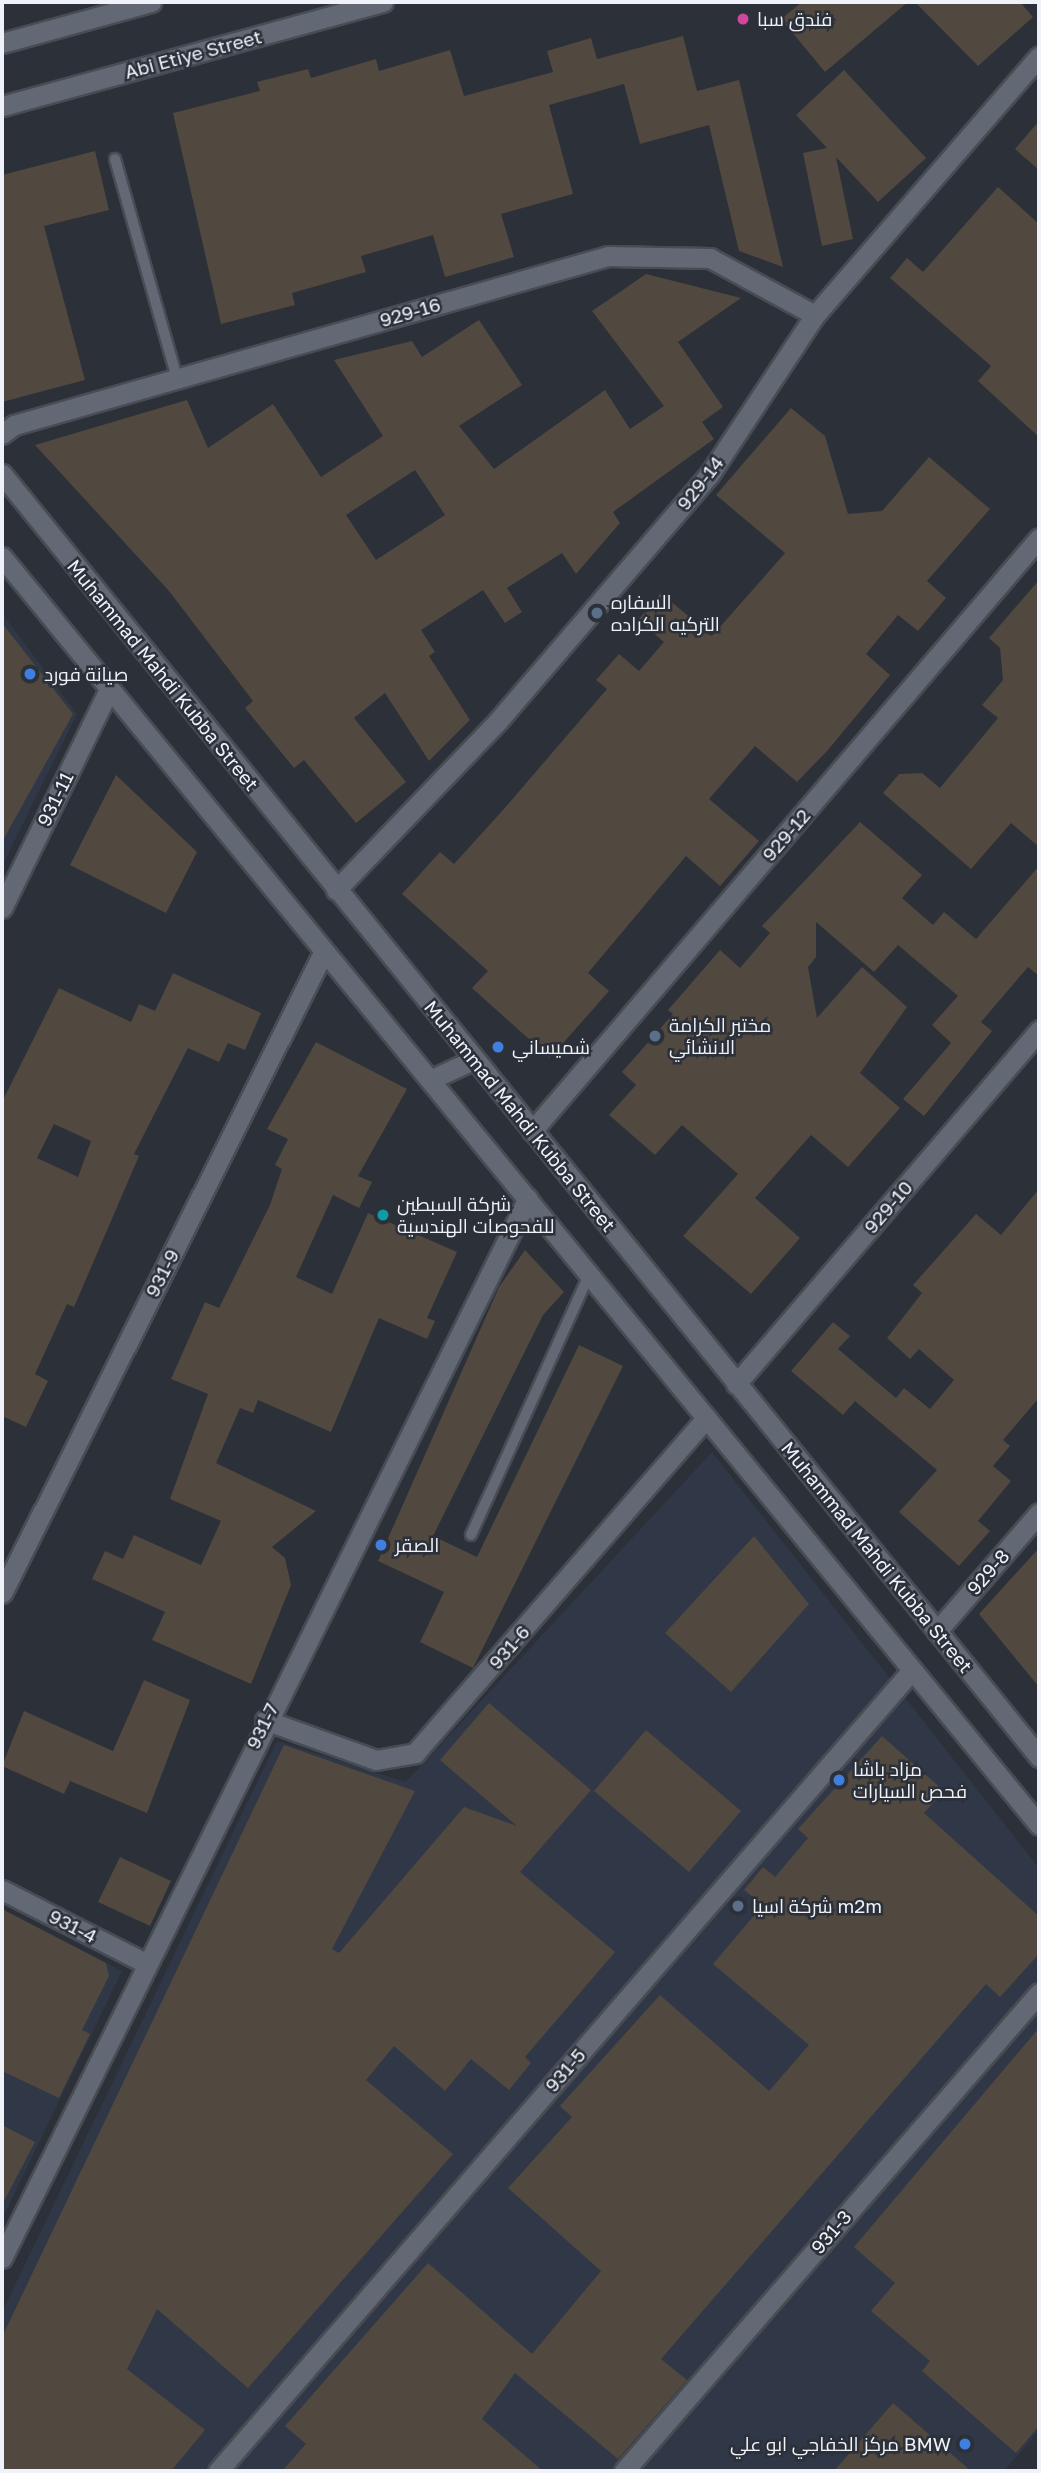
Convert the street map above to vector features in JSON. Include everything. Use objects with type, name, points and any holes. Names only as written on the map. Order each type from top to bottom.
[{"type":"street","points":[[2,43],[151,2]]},
{"type":"street","name":"Abi Etiye Street","points":[[2,106],[383,2]]},
{"type":"street","name":"929-14","points":[[336,890],[498,721],[709,475],[815,315],[1039,56]]},
{"type":"street","name":"929-16","points":[[2,434],[177,378],[608,256],[710,258],[815,315]]},
{"type":"street","name":"Muhammad Mahdi Kubba Street","points":[[2,474],[1039,1757]]},
{"type":"street","name":"929-12","points":[[532,1131],[1039,538]]},
{"type":"street","points":[[2,557],[323,953],[432,1079],[912,1670],[1038,1819]]},
{"type":"street","name":"931-11","points":[[2,908],[109,690]]},
{"type":"street","name":"931-9","points":[[2,1593],[323,953]]},
{"type":"street","name":"929-10","points":[[736,1384],[1039,1030]]},
{"type":"street","points":[[432,1079],[475,1059]]},
{"type":"street","name":"931-7","points":[[2,2258],[145,1962],[527,1198]]},
{"type":"street","name":"931-6","points":[[265,1720],[376,1760],[415,1753],[706,1418]]},
{"type":"street","name":"929-8","points":[[937,1631],[1039,1513]]},
{"type":"street","name":"931-5","points":[[218,2471],[912,1670]]},
{"type":"street","name":"931-4","points":[[2,1890],[145,1962]]},
{"type":"street","name":"931-3","points":[[624,2471],[1039,1993]]},
{"type":"lane","points":[[115,159],[177,378]]},
{"type":"lane","points":[[471,1535],[590,1274]]},
{"type":"shaded area","points":[[2,613],[77,714],[2,866]]},
{"type":"shaded area","points":[[712,1452],[1039,1868],[1039,2431],[1004,2471],[2,2471],[2,2312],[277,1741],[406,1782]]},
{"type":"shaded area","points":[[2,1909],[122,1971],[2,2219]]},
{"type":"building","points":[[802,2],[908,2],[825,72],[781,19]]},
{"type":"building","points":[[915,2],[1020,2],[1033,17],[978,66]]},
{"type":"building","points":[[683,36],[697,91],[739,80],[783,267],[739,251],[709,125],[640,144],[624,84],[549,105],[573,194],[501,214],[514,257],[445,277],[433,235],[361,256],[366,272],[292,293],[295,305],[221,324],[173,113],[260,91],[257,82],[308,69],[311,78],[376,59],[379,71],[450,50],[464,96],[553,72],[547,51],[591,38],[597,59]]},
{"type":"building","points":[[844,70],[926,158],[878,202],[836,157],[853,239],[822,246],[803,153],[827,148],[796,115]]},
{"type":"building","points":[[1039,121],[1039,170],[1015,149]]},
{"type":"building","points":[[95,151],[109,210],[44,226],[85,380],[2,402],[2,175]]},
{"type":"building","points":[[998,187],[1039,224],[1039,437],[978,381],[991,366],[890,278],[907,258],[923,272]]},
{"type":"building","points":[[646,274],[741,298],[678,342],[723,407],[702,422],[714,439],[613,512],[620,523],[576,574],[562,553],[507,588],[522,612],[505,623],[483,590],[421,630],[435,652],[429,656],[470,720],[429,761],[385,693],[354,718],[406,782],[356,823],[304,760],[294,768],[245,708],[253,701],[169,591],[35,445],[187,400],[208,448],[273,404],[321,477],[383,436],[334,360],[412,341],[422,357],[479,320],[522,385],[459,426],[494,469],[605,390],[630,429],[664,406],[592,311]],"holes":[[[415,470],[445,515],[376,560],[346,515]]]},
{"type":"building","points":[[791,408],[825,436],[848,514],[882,511],[929,457],[990,509],[927,581],[946,598],[918,631],[898,615],[866,654],[890,675],[828,750],[797,782],[755,746],[709,799],[759,841],[720,886],[686,856],[588,973],[609,991],[550,1058],[472,988],[488,971],[402,894],[440,852],[454,864],[503,810],[607,689],[596,680],[619,654],[639,671],[664,642],[638,620],[661,593],[712,636],[785,553],[716,495]]},
{"type":"building","points":[[1039,580],[1039,847],[1011,823],[971,869],[883,793],[899,774],[922,773],[940,788],[998,718],[982,705],[1003,680],[1000,648],[989,638]]},
{"type":"building","points":[[2,623],[73,714],[2,842]]},
{"type":"building","points":[[116,775],[197,852],[166,913],[70,865]]},
{"type":"building","points":[[860,822],[922,875],[902,898],[933,925],[944,912],[976,939],[1039,866],[1039,976],[1028,967],[981,1022],[992,1031],[924,1116],[903,1099],[951,1043],[932,1025],[958,996],[898,945],[874,972],[816,922],[816,957],[808,967],[817,1018],[862,967],[907,1007],[860,1073],[900,1108],[848,1167],[811,1135],[755,1198],[800,1238],[751,1294],[683,1236],[738,1174],[682,1125],[655,1155],[609,1115],[636,1085],[622,1072],[673,1014],[668,1010],[720,950],[740,968],[770,933],[762,926]]},
{"type":"building","points":[[173,973],[261,1013],[245,1050],[228,1043],[219,1062],[188,1048],[134,1154],[139,1156],[74,1307],[67,1304],[35,1374],[48,1381],[26,1427],[2,1416],[2,1102],[59,988],[131,1022],[139,1004],[155,1011]],"holes":[[[54,1124],[91,1141],[78,1177],[37,1158]]]},
{"type":"building","points":[[316,1042],[407,1089],[358,1176],[372,1182],[359,1208],[333,1195],[296,1277],[332,1294],[368,1213],[457,1252],[427,1318],[435,1321],[427,1339],[379,1318],[331,1432],[258,1400],[253,1413],[240,1408],[216,1463],[316,1511],[272,1547],[285,1558],[291,1585],[251,1684],[152,1640],[165,1612],[92,1579],[105,1551],[123,1559],[134,1535],[201,1565],[221,1521],[170,1499],[208,1394],[171,1379],[205,1302],[219,1308],[270,1205],[282,1169],[275,1165],[288,1139],[267,1129]]},
{"type":"building","points":[[1039,1189],[1039,1398],[1003,1440],[1010,1446],[993,1466],[1011,1481],[978,1521],[990,1531],[959,1566],[899,1512],[937,1470],[855,1401],[843,1415],[791,1371],[833,1322],[850,1336],[838,1349],[896,1398],[904,1388],[930,1409],[954,1380],[919,1349],[910,1359],[887,1338],[922,1293],[913,1285],[976,1214],[1001,1235]]},
{"type":"building","points":[[525,1250],[564,1292],[543,1315],[433,1536],[477,1557],[579,1345],[623,1366],[473,1668],[420,1642],[444,1592],[378,1561],[499,1287]]},
{"type":"building","points":[[754,1536],[809,1604],[731,1692],[665,1633]]},
{"type":"building","points":[[1039,1548],[1039,1687],[979,1614]]},
{"type":"building","points":[[144,1680],[190,1700],[147,1813],[70,1781],[64,1794],[2,1766],[24,1711],[113,1751]]},
{"type":"building","points":[[489,1703],[591,1790],[520,1872],[615,1952],[525,2057],[531,2063],[509,2090],[471,2059],[445,2091],[394,2046],[366,2080],[453,2154],[248,2388],[157,2309],[127,2369],[205,2430],[171,2471],[2,2471],[2,2337],[284,1745],[415,1791],[332,1949],[339,1953],[464,1807],[517,1826],[440,1760]]},
{"type":"building","points":[[646,1730],[741,1811],[689,1872],[594,1791]]},
{"type":"building","points":[[882,1736],[944,1791],[924,1813],[1039,1916],[1039,1954],[1000,1997],[986,1984],[661,2359],[687,2380],[618,2459],[515,2373],[482,2419],[543,2471],[282,2471],[306,2444],[285,2426],[428,2263],[532,2354],[601,2271],[508,2188],[572,2117],[560,2106],[660,1995],[769,2091],[809,2045],[713,1964],[763,1905],[744,1890],[763,1867],[775,1877],[808,1838],[798,1829]]},
{"type":"building","points":[[120,1857],[171,1881],[150,1926],[98,1902]]},
{"type":"building","points":[[2,1909],[106,1963],[109,1976],[82,2030],[90,2034],[59,2098],[2,2071]]},
{"type":"building","points":[[1039,2028],[1039,2426],[1016,2453],[922,2371],[930,2361],[871,2311],[895,2283],[854,2247]]},
{"type":"building","points":[[2,2125],[35,2142],[2,2205]]},
{"type":"building","points":[[893,2403],[971,2471],[834,2471]]},
{"type":"place","name":"فندق سبا","points":[[743,19]]},
{"type":"place","name":"السفاره التركيه الكراده","points":[[597,613]]},
{"type":"place","name":"صيانة فورد","points":[[30,674]]},
{"type":"place","name":"مختبر الكرامة الانشائي","points":[[655,1036]]},
{"type":"place","name":"شميساني","points":[[498,1047]]},
{"type":"place","name":"شركة السبطين للفحوصات الهندسية","points":[[383,1215]]},
{"type":"place","name":"الصقر","points":[[381,1545]]},
{"type":"place","name":"مزاد باشا فحص السيارات","points":[[839,1780]]},
{"type":"place","name":"شركة اسيا m2m","points":[[738,1906]]},
{"type":"place","name":"مركز الخفاجي ابو علي BMW","points":[[965,2444]]}]
